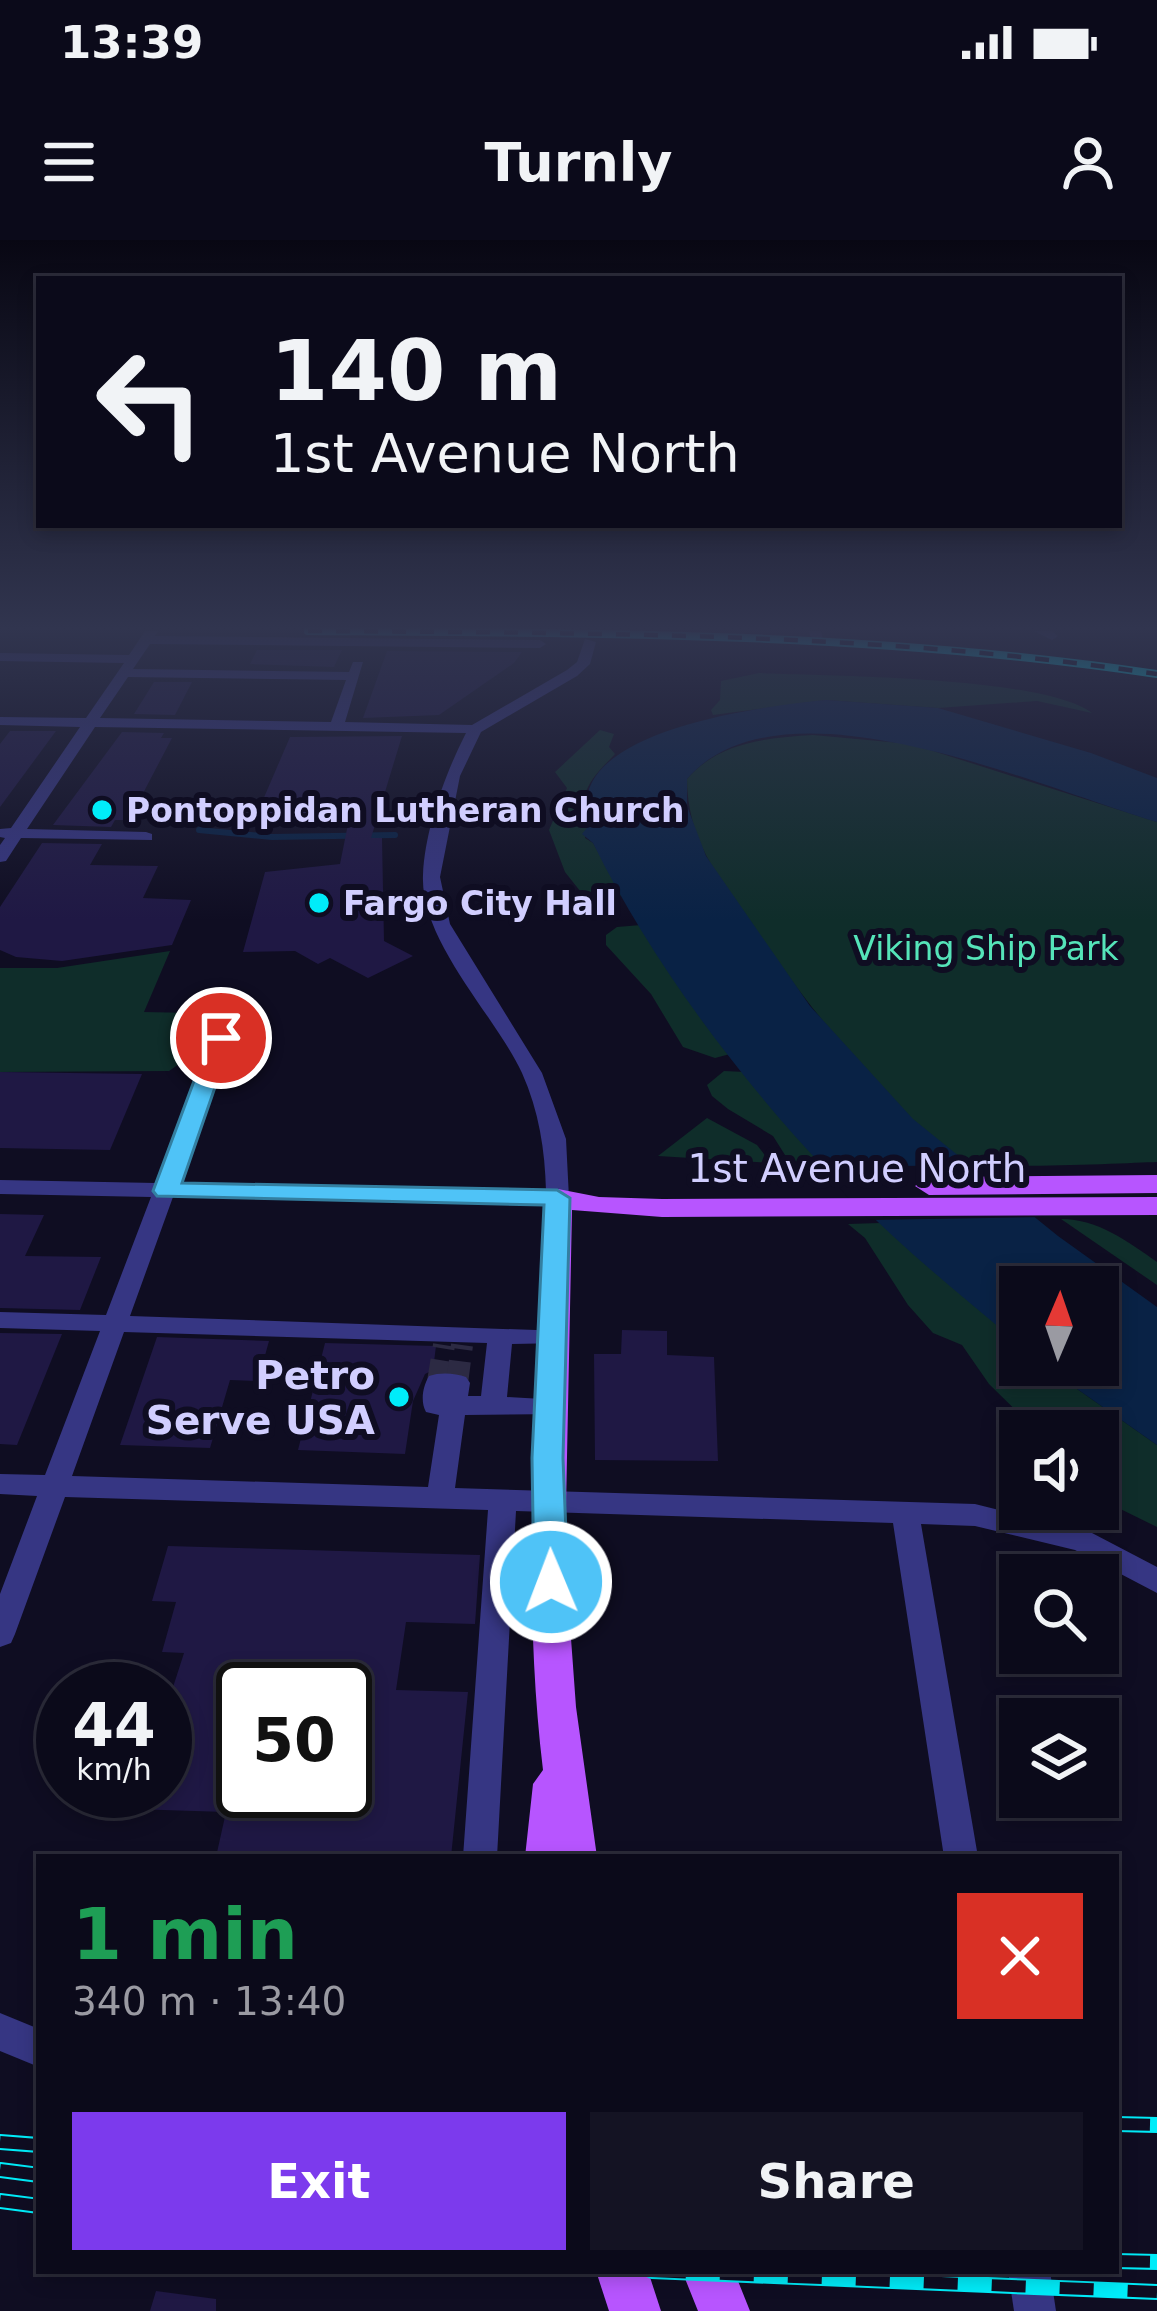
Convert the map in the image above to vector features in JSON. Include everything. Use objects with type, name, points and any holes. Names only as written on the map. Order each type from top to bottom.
[{"type":"main road","name":"1st Avenue North","points":[[557,1198],[598,1206],[661,1199],[1157,1184]]},
{"type":"main road","points":[[557,1198],[549,1502],[558,1749],[576,1854]]},
{"type":"main road","name":"1st Avenue North","points":[[661,1199],[1157,1206]]},
{"type":"main road","points":[[546,1854],[558,1749]]},
{"type":"main road","points":[[623,2274],[635,2311]]},
{"type":"main road","points":[[709,2274],[724,2311]]},
{"type":"street","points":[[0,857],[8,834],[85,728]]},
{"type":"street","points":[[429,728],[476,729],[452,776],[431,878],[441,924],[532,1073],[555,1139],[557,1198]]},
{"type":"street","points":[[8,834],[146,837]]},
{"type":"street","points":[[0,1634],[221,1038]]},
{"type":"street","name":"1st Avenue North","points":[[0,1187],[557,1198]]},
{"type":"street","points":[[0,1320],[454,1340],[500,1335],[555,1337]]},
{"type":"street","points":[[493,1406],[500,1335]]},
{"type":"street","points":[[440,1498],[450,1390],[493,1406],[551,1408]]},
{"type":"street","points":[[0,1484],[975,1515],[1082,1541],[1157,1581]]},
{"type":"street","points":[[480,1854],[503,1500]]},
{"type":"street","points":[[905,1512],[961,1854]]},
{"type":"street","points":[[0,2032],[36,2047]]},
{"type":"street","points":[[1029,2274],[1035,2311]]},
{"type":"green space","points":[[600,730],[614,734],[609,747],[615,754],[586,792],[585,838],[593,843],[623,895],[588,901],[565,872],[549,830],[567,788],[555,772]]},
{"type":"green space","name":"Viking Ship Park","points":[[813,735],[911,744],[1157,822],[1157,1162],[1026,1166],[966,1162],[902,1110],[825,1024],[754,930],[707,857],[692,819],[687,789],[687,779],[729,750],[761,740]]},
{"type":"green space","points":[[641,925],[704,1023],[730,1054],[715,1058],[683,1047],[651,994],[606,945],[606,935],[617,927]]},
{"type":"green space","points":[[170,951],[144,1012],[194,1013],[199,1026],[182,1062],[169,1071],[0,1072],[0,968],[57,968]]},
{"type":"green space","points":[[724,1071],[745,1072],[828,1167],[792,1166],[773,1136],[712,1096],[707,1085]]},
{"type":"green space","points":[[707,1118],[757,1145],[771,1163],[658,1156]]},
{"type":"green space","points":[[1061,1219],[1100,1227],[1146,1254],[1157,1262],[1157,1285]]},
{"type":"green space","points":[[880,1223],[999,1327],[999,1386],[1073,1386],[1107,1410],[1016,1410],[989,1384],[962,1345],[933,1333],[908,1305],[865,1238],[848,1224]]},
{"type":"green space","points":[[1119,1418],[1157,1445],[1157,1527],[1119,1508]]},
{"type":"water","points":[[678,728],[1005,728],[1157,778],[1157,822],[983,765],[847,736],[784,735],[730,748],[687,779],[687,806],[706,856],[810,1006],[913,1119],[1100,1266],[999,1266],[999,1327],[894,1237],[808,1151],[688,1002],[593,843],[582,834],[590,824],[588,792],[605,766],[634,745]]},
{"type":"water","points":[[1119,1280],[1157,1307],[1157,1445],[1119,1418],[1119,1410],[1107,1410],[1073,1386],[1119,1386]]},
{"type":"pier","points":[[980,1165],[1044,1217],[869,1220],[820,1167]]},
{"type":"building","points":[[10,731],[56,731],[0,807],[0,744]]},
{"type":"building","points":[[122,732],[164,733],[161,738],[172,738],[129,820],[115,820],[111,827],[53,825]]},
{"type":"building","points":[[402,736],[371,838],[382,838],[384,941],[413,956],[368,978],[330,958],[318,964],[295,951],[243,952],[265,872],[340,864],[348,824],[253,823],[290,737]]},
{"type":"building","points":[[42,843],[102,844],[90,865],[158,866],[143,898],[191,900],[172,945],[62,961],[16,957],[0,950],[0,907]]},
{"type":"building","points":[[0,1072],[142,1074],[110,1150],[0,1148]]},
{"type":"building","points":[[0,1214],[44,1215],[25,1256],[101,1257],[80,1310],[0,1308]]},
{"type":"building","points":[[622,1330],[667,1331],[667,1355],[714,1357],[718,1461],[595,1460],[594,1354],[621,1354]]},
{"type":"building","points":[[0,1333],[62,1334],[17,1445],[0,1444]]},
{"type":"building","points":[[157,1337],[269,1341],[258,1381],[230,1380],[210,1448],[120,1445]]},
{"type":"building","points":[[325,1343],[436,1346],[433,1370],[425,1374],[413,1401],[405,1454],[298,1450]]},
{"type":"building","points":[[168,1546],[480,1555],[475,1624],[406,1622],[396,1690],[468,1692],[451,1854],[217,1854],[225,1818],[372,1818],[372,1662],[216,1662],[216,1812],[192,1811],[192,1662],[181,1662],[184,1653],[162,1652],[176,1602],[152,1601]]},
{"type":"building","points":[[156,2291],[216,2299],[216,2311],[150,2311]]},
{"type":"waterway","points":[[199,830],[272,837],[395,835]]},
{"type":"tunnel","points":[[438,1382],[444,1345]]},
{"type":"tunnel","points":[[457,1383],[462,1345]]},
{"type":"railway","points":[[1119,2124],[1157,2125]]},
{"type":"railway","points":[[0,2142],[36,2145]]},
{"type":"railway","points":[[0,2170],[36,2175]]},
{"type":"railway","points":[[0,2201],[36,2206]]},
{"type":"railway","points":[[1119,2261],[1157,2262]]},
{"type":"railway","points":[[724,2274],[1157,2292]]},
{"type":"place","name":"Pontoppidan Lutheran Church","points":[[102,810]]},
{"type":"place","name":"Fargo City Hall","points":[[319,903]]},
{"type":"place","name":"Petro Serve USA","points":[[399,1397]]},
{"type":"route","points":[[221,1038],[166,1191],[557,1198],[548,1458],[551,1582]]}]
